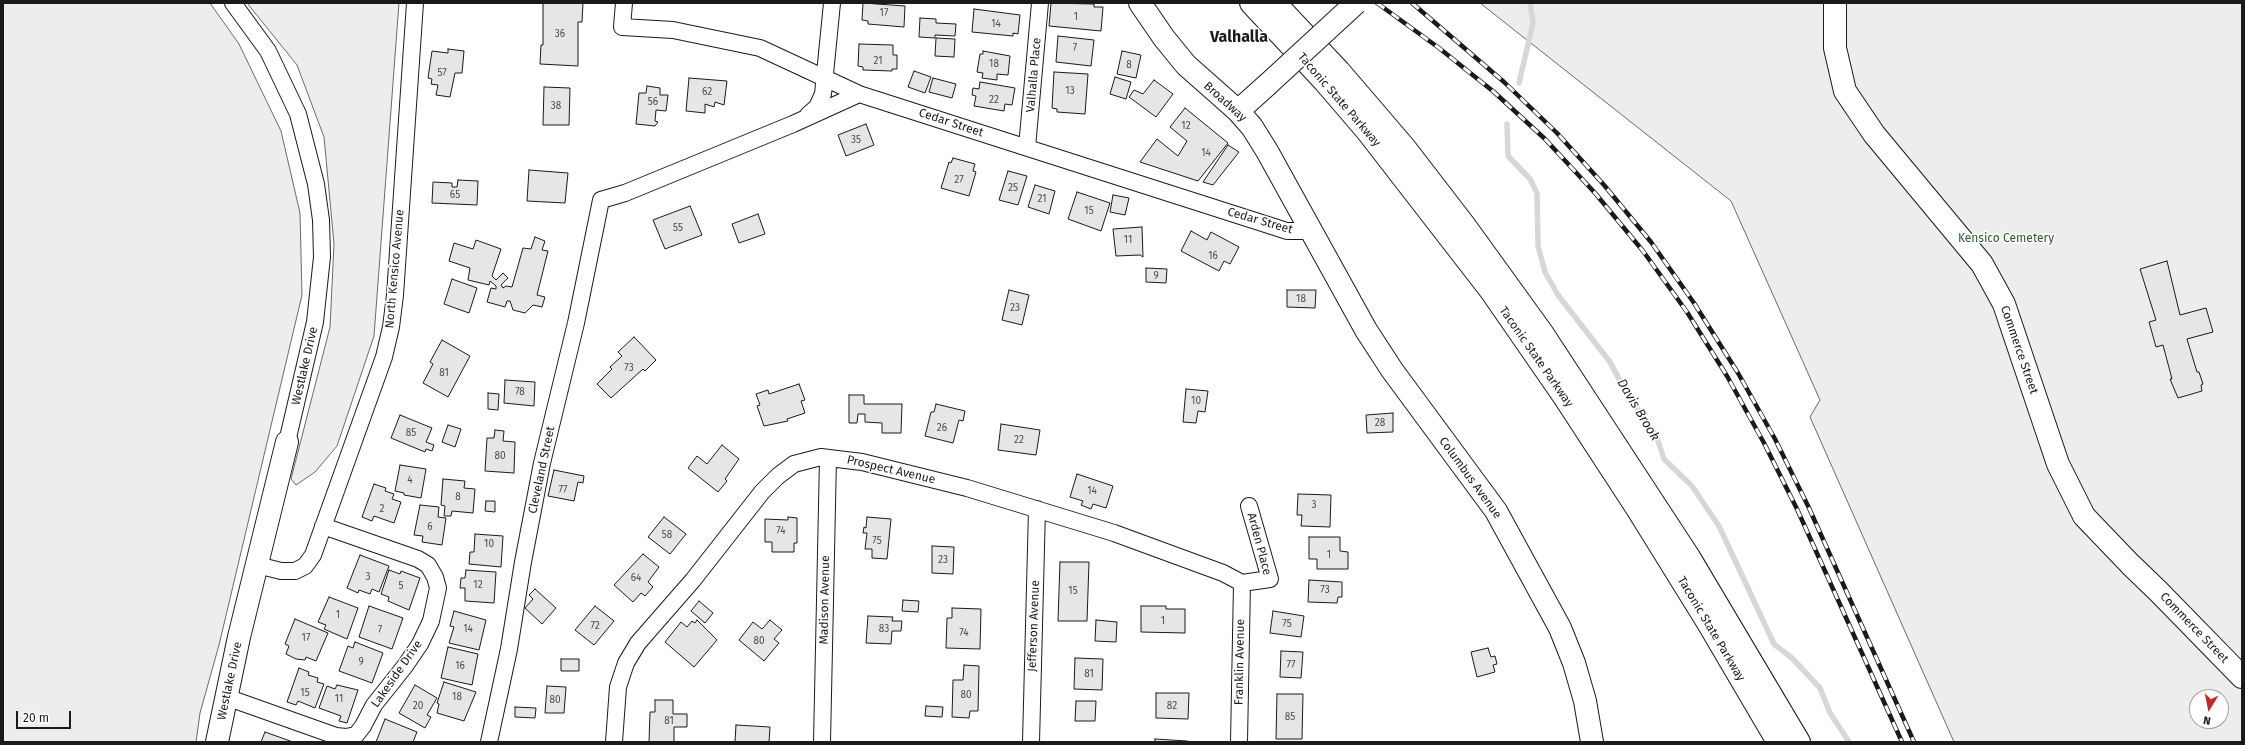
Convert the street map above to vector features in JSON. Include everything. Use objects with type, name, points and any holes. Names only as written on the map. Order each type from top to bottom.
[{"type":"main road","name":"Broadway","points":[[1140,3],[1164,38],[1186,65],[1238,111],[1252,127],[1267,151],[1310,231]]},
{"type":"main road","name":"Taconic State Parkway","points":[[1251,3],[1316,72],[1367,131],[1491,291],[1565,398],[1638,510],[1708,623],[1778,742]]},
{"type":"main road","name":"Taconic State Parkway","points":[[1275,3],[1339,71],[1401,143],[1465,226],[1543,334],[1681,544],[1799,742]]},
{"type":"main road","points":[[1238,111],[1356,3]]},
{"type":"main road","name":"Commerce Street","points":[[1834,3],[1835,48],[1845,91],[1874,134],[1982,264],[2004,304],[2058,464],[2084,516],[2242,677]]},
{"type":"main road","name":"Columbus Avenue","points":[[1310,231],[1366,330],[1392,370],[1496,511],[1522,557],[1560,628],[1571,656],[1585,701],[1592,742]]},
{"type":"main road","name":"Westlake Drive","points":[[217,742],[226,697],[287,442]]},
{"type":"street","name":"Westlake Drive","points":[[233,3],[268,51],[298,114],[316,184],[321,220],[319,292],[308,355],[287,442]]},
{"type":"street","name":"North Kensico Avenue","points":[[257,566],[281,571],[295,571],[305,566],[313,555],[373,388],[391,328],[395,295],[416,3]]},
{"type":"street","name":"Cedar Street","points":[[624,3],[622,27],[673,30],[737,41],[760,48],[859,94],[1287,231],[1310,231]]},
{"type":"street","points":[[793,124],[817,107],[824,94],[832,3]]},
{"type":"street","name":"Valhalla Place","points":[[1027,147],[1040,3]]},
{"type":"street","points":[[793,124],[859,94]]},
{"type":"street","name":"Cleveland Street","points":[[489,742],[510,649],[523,562],[542,463],[576,323],[601,200],[625,193],[793,124]]},
{"type":"street","name":"Prospect Avenue","points":[[614,742],[618,687],[626,663],[638,643],[693,580],[762,492],[778,476],[794,464],[821,457],[877,466],[967,488],[1114,533],[1223,573],[1242,582]]},
{"type":"street","name":"Madison Avenue","points":[[822,742],[828,458]]},
{"type":"street","name":"Arden Place","points":[[1242,582],[1270,579],[1249,506]]},
{"type":"street","name":"Jefferson Avenue","points":[[1031,742],[1037,509]]},
{"type":"street","name":"Lakeside Drive","points":[[226,697],[336,736],[346,737],[356,735],[363,726],[374,705],[405,666],[420,644],[431,621],[438,588],[435,577],[428,566],[418,559],[323,526]]},
{"type":"street","name":"Franklin Avenue","points":[[1239,742],[1242,582]]},
{"type":"shaded area","points":[[3,3],[210,3],[239,44],[281,131],[300,213],[302,295],[219,645],[200,713],[196,742],[3,742]]},
{"type":"shaded area","points":[[247,3],[399,3],[374,336],[337,446],[315,472],[296,485],[291,479],[330,327],[334,244],[324,137],[297,65]]},
{"type":"shaded area","name":"Kensico Cemetery","points":[[1480,3],[2242,3],[2242,742],[1954,742],[1810,417],[1820,400],[1731,201]]},
{"type":"building","points":[[543,3],[583,3],[582,22],[578,22],[578,66],[540,64],[541,45],[543,45]]},
{"type":"building","points":[[863,3],[905,6],[904,27],[868,24],[868,21],[862,20]]},
{"type":"building","points":[[1051,3],[1094,4],[1094,7],[1103,7],[1101,31],[1049,26]]},
{"type":"building","points":[[974,9],[1020,15],[1018,34],[1013,33],[1013,36],[972,32]]},
{"type":"building","points":[[920,18],[936,19],[936,23],[956,24],[955,36],[935,35],[935,38],[919,37]]},
{"type":"building","points":[[1058,36],[1094,40],[1091,66],[1056,62]]},
{"type":"building","points":[[936,38],[955,39],[954,57],[935,56]]},
{"type":"building","points":[[859,44],[893,45],[893,55],[897,55],[897,69],[892,69],[892,71],[863,70],[863,67],[858,66]]},
{"type":"building","points":[[448,49],[464,51],[462,73],[455,73],[450,97],[436,95],[438,85],[431,84],[432,79],[428,78],[432,51],[448,53]]},
{"type":"building","points":[[983,51],[1010,56],[1008,75],[997,74],[997,80],[982,78],[983,73],[977,72],[980,54],[983,54]]},
{"type":"building","points":[[1122,51],[1141,55],[1136,78],[1117,74]]},
{"type":"building","points":[[914,71],[931,77],[925,93],[908,87]]},
{"type":"building","points":[[1054,72],[1088,74],[1085,114],[1057,112],[1057,109],[1052,108]]},
{"type":"building","points":[[1115,77],[1131,82],[1126,99],[1110,94]]},
{"type":"building","points":[[689,78],[727,81],[724,105],[715,102],[714,107],[705,104],[705,113],[686,111]]},
{"type":"building","points":[[933,78],[956,84],[952,98],[929,92]]},
{"type":"building","points":[[1154,80],[1173,94],[1156,117],[1129,97],[1134,90],[1143,94]]},
{"type":"building","points":[[980,82],[1015,88],[1012,105],[1005,104],[1004,111],[974,106],[976,96],[972,95],[973,88],[979,89]]},
{"type":"building","points":[[647,86],[660,88],[660,95],[668,95],[666,111],[656,110],[655,121],[658,122],[655,126],[636,124],[639,93],[646,93]]},
{"type":"building","points":[[544,87],[570,88],[569,125],[543,125]]},
{"type":"building","points":[[1185,108],[1228,143],[1198,181],[1140,162],[1157,139],[1178,156],[1187,141],[1170,127]]},
{"type":"building","points":[[866,124],[874,145],[846,156],[838,135]]},
{"type":"building","points":[[1228,145],[1239,152],[1213,185],[1203,182]]},
{"type":"building","points":[[953,158],[975,164],[973,171],[976,172],[969,196],[941,188],[949,162],[951,163]]},
{"type":"building","points":[[529,170],[568,173],[565,203],[527,201]]},
{"type":"building","points":[[1008,171],[1027,176],[1018,205],[999,200]]},
{"type":"building","points":[[458,180],[478,181],[477,205],[432,203],[433,182],[452,183],[452,187],[457,187]]},
{"type":"building","points":[[1035,185],[1055,191],[1049,214],[1028,207]]},
{"type":"building","points":[[1077,192],[1110,203],[1101,231],[1068,219]]},
{"type":"building","points":[[1113,195],[1129,198],[1125,215],[1110,212]]},
{"type":"building","points":[[690,206],[702,235],[665,249],[653,220]]},
{"type":"building","points":[[758,214],[765,234],[739,243],[732,224]]},
{"type":"building","points":[[1142,227],[1143,257],[1140,255],[1116,256],[1113,229]]},
{"type":"building","points":[[1191,231],[1207,240],[1211,232],[1239,247],[1230,264],[1224,261],[1219,271],[1181,251]]},
{"type":"building","points":[[535,237],[545,241],[542,250],[548,251],[537,295],[545,297],[542,307],[533,305],[525,313],[513,310],[510,301],[507,301],[505,307],[487,302],[491,288],[496,289],[496,286],[490,281],[489,285],[468,280],[470,268],[449,261],[454,243],[473,249],[476,240],[501,249],[492,276],[496,280],[503,273],[508,278],[501,285],[503,288],[506,286],[512,287],[523,248],[531,249]]},
{"type":"building","points":[[2167,261],[2180,315],[2206,308],[2213,332],[2187,339],[2197,372],[2199,372],[2203,384],[2201,385],[2202,391],[2178,398],[2170,379],[2172,379],[2163,345],[2156,347],[2149,322],[2156,320],[2140,269]]},
{"type":"building","points":[[1146,268],[1167,269],[1166,283],[1146,282]]},
{"type":"building","points":[[452,279],[477,288],[469,313],[444,304]]},
{"type":"building","points":[[1009,290],[1029,295],[1022,325],[1002,320]]},
{"type":"building","points":[[1287,290],[1316,290],[1315,308],[1287,307]]},
{"type":"building","points":[[634,337],[656,360],[645,371],[643,369],[611,398],[597,384],[612,369],[610,367],[622,356],[618,352]]},
{"type":"building","points":[[442,340],[470,356],[448,397],[423,383],[433,364],[430,362]]},
{"type":"building","points":[[505,380],[535,382],[534,406],[504,403]]},
{"type":"building","points":[[799,384],[805,400],[801,401],[805,413],[787,419],[788,421],[764,426],[757,406],[760,405],[756,394],[768,390],[769,394]]},
{"type":"building","points":[[1186,389],[1208,391],[1205,412],[1198,411],[1196,423],[1183,422]]},
{"type":"building","points":[[488,393],[499,394],[498,410],[488,409]]},
{"type":"building","points":[[849,395],[864,395],[864,404],[902,404],[901,433],[882,433],[882,423],[865,422],[865,414],[858,414],[857,423],[849,423]]},
{"type":"building","points":[[936,404],[965,411],[963,421],[959,420],[953,443],[925,436],[931,412],[934,412]]},
{"type":"building","points":[[1393,413],[1393,432],[1367,433],[1366,415]]},
{"type":"building","points":[[400,415],[432,428],[426,442],[434,445],[432,451],[426,449],[425,452],[391,438]]},
{"type":"building","points":[[1001,424],[1040,430],[1036,455],[998,450]]},
{"type":"building","points":[[448,425],[461,429],[455,447],[442,442]]},
{"type":"building","points":[[495,430],[504,431],[503,441],[515,442],[514,473],[485,471],[487,438],[494,438]]},
{"type":"building","points":[[722,445],[739,459],[725,479],[727,481],[718,492],[688,468],[697,456],[707,464]]},
{"type":"building","points":[[400,465],[426,469],[421,498],[404,495],[404,493],[395,491]]},
{"type":"building","points":[[554,470],[584,476],[583,483],[578,482],[574,501],[548,496]]},
{"type":"building","points":[[1077,474],[1113,486],[1106,508],[1093,504],[1091,509],[1081,505],[1083,501],[1070,497]]},
{"type":"building","points":[[443,479],[465,481],[464,488],[475,489],[473,513],[452,511],[451,516],[444,516],[445,506],[441,505]]},
{"type":"building","points":[[374,484],[386,488],[385,491],[394,494],[392,499],[401,502],[394,523],[374,516],[372,521],[362,517]]},
{"type":"building","points":[[1298,494],[1331,495],[1330,527],[1301,526],[1302,515],[1297,515]]},
{"type":"building","points":[[486,501],[495,501],[495,512],[485,511]]},
{"type":"building","points":[[420,505],[439,507],[438,517],[446,518],[442,545],[422,542],[423,536],[414,535]]},
{"type":"building","points":[[664,517],[686,534],[670,554],[648,537]]},
{"type":"building","points":[[788,517],[797,518],[797,543],[794,543],[794,552],[772,552],[772,542],[765,542],[765,519],[788,520]]},
{"type":"building","points":[[867,517],[891,519],[887,559],[872,558],[872,549],[865,549],[867,533],[863,533],[864,527],[866,528]]},
{"type":"building","points":[[475,534],[503,536],[501,567],[469,564],[470,552],[474,552]]},
{"type":"building","points":[[1309,537],[1340,537],[1340,551],[1348,552],[1348,569],[1317,569],[1317,559],[1309,559]]},
{"type":"building","points":[[932,546],[954,547],[953,574],[932,573]]},
{"type":"building","points":[[643,554],[659,567],[648,582],[653,587],[645,596],[641,593],[633,602],[614,585]]},
{"type":"building","points":[[360,555],[389,566],[379,592],[372,589],[370,594],[359,590],[358,593],[347,588]]},
{"type":"building","points":[[1060,562],[1089,562],[1087,621],[1058,621]]},
{"type":"building","points":[[389,570],[400,574],[401,571],[420,578],[409,610],[388,601],[389,597],[381,594]]},
{"type":"building","points":[[466,570],[496,572],[494,603],[465,601],[465,588],[460,588],[461,578],[465,578]]},
{"type":"building","points":[[1309,580],[1342,582],[1342,597],[1338,597],[1337,603],[1308,602]]},
{"type":"building","points":[[535,589],[556,608],[542,624],[525,608],[533,599],[529,595]]},
{"type":"building","points":[[329,597],[358,608],[347,639],[324,629],[326,625],[318,622]]},
{"type":"building","points":[[903,600],[919,601],[918,612],[902,611]]},
{"type":"building","points":[[699,601],[713,613],[705,623],[691,611]]},
{"type":"building","points":[[369,606],[403,618],[392,649],[359,637]]},
{"type":"building","points":[[595,606],[614,621],[594,645],[575,630]]},
{"type":"building","points":[[1141,606],[1166,606],[1166,609],[1185,609],[1185,633],[1141,632]]},
{"type":"building","points":[[952,608],[981,609],[980,649],[946,648],[947,618],[952,618]]},
{"type":"building","points":[[454,611],[486,620],[479,650],[449,643],[454,627],[450,626]]},
{"type":"building","points":[[1273,611],[1304,616],[1301,637],[1270,633]]},
{"type":"building","points":[[868,616],[893,617],[892,621],[902,621],[901,631],[892,631],[891,644],[866,643]]},
{"type":"building","points":[[295,619],[328,633],[316,661],[306,657],[305,660],[296,659],[286,654],[289,646],[285,644]]},
{"type":"building","points":[[697,620],[717,640],[694,667],[665,642],[681,622],[687,627],[692,621],[695,623]]},
{"type":"building","points":[[770,620],[782,630],[774,639],[779,643],[764,661],[739,640],[753,622],[762,629]]},
{"type":"building","points":[[1096,620],[1117,622],[1116,642],[1095,641]]},
{"type":"building","points":[[355,642],[383,653],[372,683],[339,671],[348,646],[353,648]]},
{"type":"building","points":[[448,647],[478,654],[472,685],[441,678]]},
{"type":"building","points":[[1488,648],[1491,657],[1495,656],[1497,664],[1493,665],[1495,672],[1477,677],[1471,652]]},
{"type":"building","points":[[1281,651],[1303,652],[1301,678],[1280,677]]},
{"type":"building","points":[[1075,658],[1103,659],[1102,690],[1074,689]]},
{"type":"building","points":[[561,659],[579,659],[579,671],[561,671]]},
{"type":"building","points":[[964,665],[979,666],[978,711],[970,711],[969,718],[952,717],[953,680],[963,680]]},
{"type":"building","points":[[299,668],[309,672],[308,675],[318,678],[317,682],[324,684],[315,708],[298,701],[296,705],[287,702]]},
{"type":"building","points":[[444,682],[476,692],[464,721],[437,713],[439,704],[437,703]]},
{"type":"building","points":[[337,685],[358,690],[347,723],[339,721],[341,716],[319,708],[327,686],[335,689]]},
{"type":"building","points":[[415,685],[437,698],[427,715],[431,717],[425,728],[399,713]]},
{"type":"building","points":[[547,686],[566,687],[564,713],[545,713]]},
{"type":"building","points":[[1156,693],[1189,693],[1188,719],[1156,718]]},
{"type":"building","points":[[1277,694],[1303,694],[1302,739],[1276,739]]},
{"type":"building","points":[[655,700],[673,700],[673,714],[687,714],[687,727],[674,727],[674,742],[649,742],[650,712],[655,712]]},
{"type":"building","points":[[1076,701],[1096,701],[1095,721],[1075,721]]},
{"type":"building","points":[[926,706],[943,707],[942,717],[925,716]]},
{"type":"building","points":[[515,707],[536,708],[535,718],[515,717]]},
{"type":"building","points":[[385,719],[417,732],[413,742],[376,742]]},
{"type":"building","points":[[736,725],[770,727],[769,742],[735,742]]},
{"type":"building","points":[[265,732],[293,742],[261,742]]},
{"type":"building","points":[[1155,739],[1187,741],[1191,742],[1155,742]]},
{"type":"waterway","name":"Davis Brook","points":[[1519,83],[1533,23],[1530,3]]},
{"type":"waterway","name":"Davis Brook","points":[[1507,124],[1508,156],[1530,179],[1537,193],[1538,246],[1545,272],[1558,295],[1610,362],[1627,394],[1656,435],[1664,459],[1692,486],[1719,526],[1774,644],[1792,658],[1820,688],[1830,713],[1849,742]]},
{"type":"railway","points":[[1377,3],[1439,48],[1494,92],[1545,139],[1595,193],[1643,251],[1687,312],[1727,376],[1764,443],[1797,509],[1902,742]]},
{"type":"railway","points":[[1412,3],[1504,82],[1557,133],[1604,185],[1651,242],[1694,303],[1738,373],[1775,439],[1809,508],[1914,742]]},
{"type":"district","name":"Valhalla","points":[[1239,38]]}]
